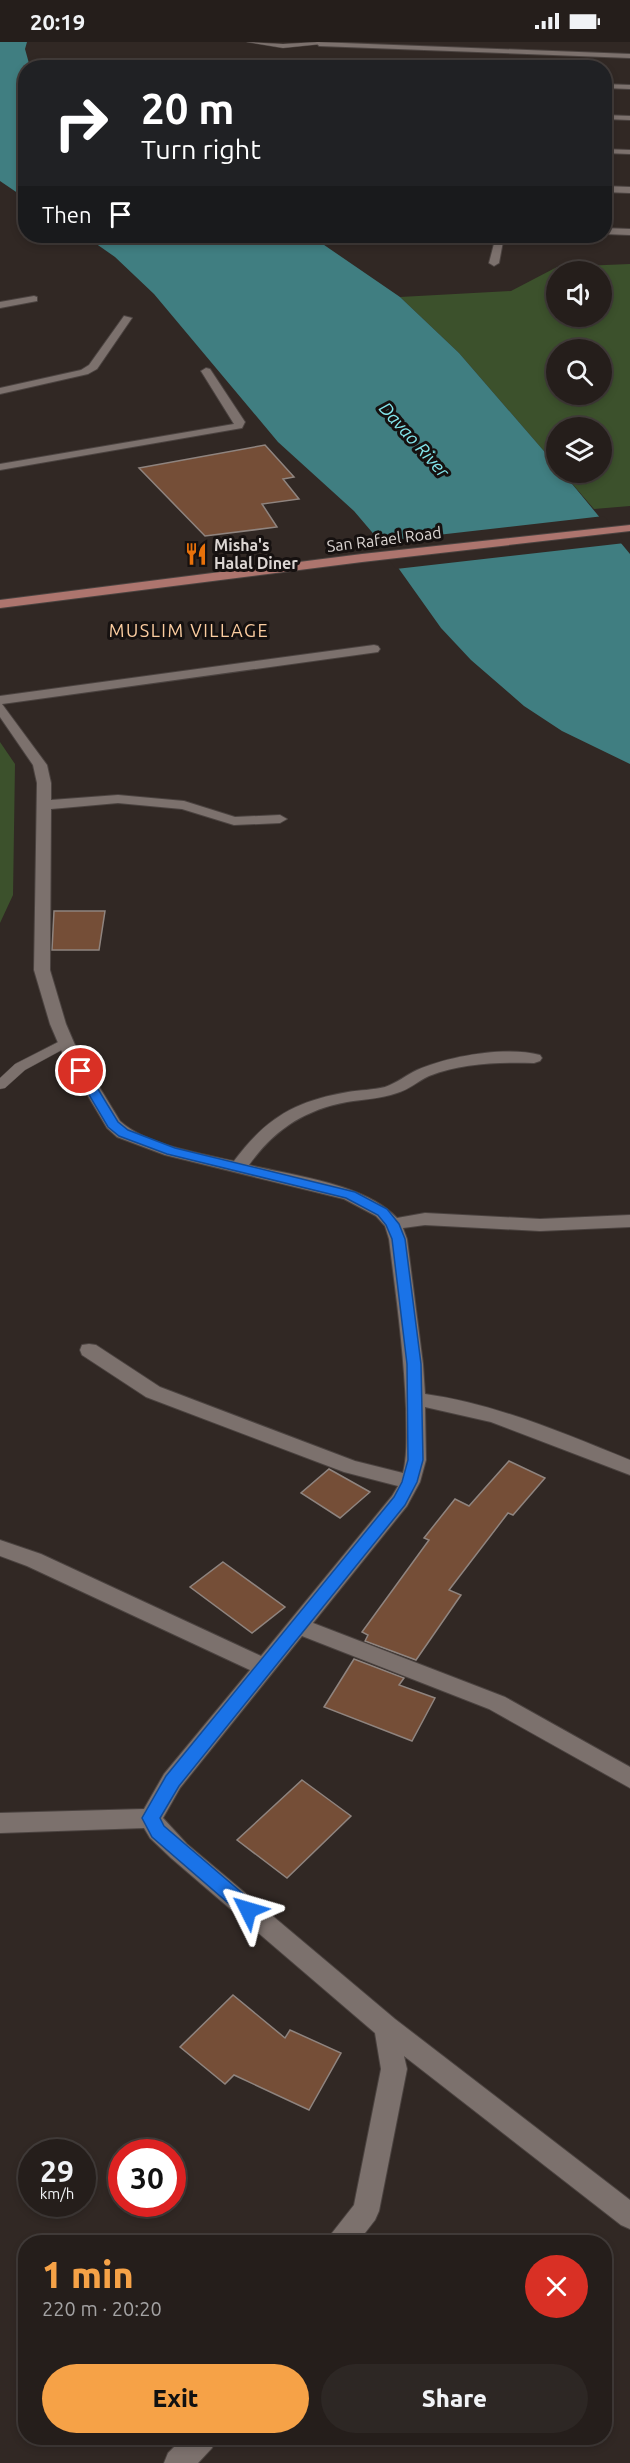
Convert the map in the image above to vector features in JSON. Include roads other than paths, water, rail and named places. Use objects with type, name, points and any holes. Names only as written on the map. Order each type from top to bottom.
[{"type":"main road","name":"San Rafael Road","points":[[0,604],[362,558],[630,528]]},
{"type":"street","points":[[545,56],[549,42]]},
{"type":"street","points":[[319,44],[545,56],[630,56]]},
{"type":"street","points":[[612,86],[630,87]]},
{"type":"street","points":[[612,117],[630,118]]},
{"type":"street","points":[[612,151],[630,152]]},
{"type":"street","points":[[612,189],[630,190]]},
{"type":"street","points":[[612,231],[630,232]]},
{"type":"street","points":[[494,263],[498,243]]},
{"type":"street","points":[[0,305],[34,299]]},
{"type":"street","points":[[0,391],[84,372],[93,367],[127,318]]},
{"type":"street","points":[[0,467],[238,426],[240,422],[206,371]]},
{"type":"street","points":[[0,700],[374,649]]},
{"type":"street","points":[[0,707],[40,765],[44,783],[42,970],[58,1024],[66,1042],[113,1124],[123,1133],[171,1151],[351,1195],[382,1212],[393,1224],[399,1239],[414,1364],[416,1460],[410,1482],[400,1501],[172,1781],[151,1818]]},
{"type":"street","points":[[45,804],[118,799],[184,805],[234,820],[280,819]]},
{"type":"street","points":[[237,1167],[257,1140],[274,1124],[305,1108],[333,1100],[393,1089],[424,1073],[471,1059],[534,1058]]},
{"type":"street","points":[[393,1224],[425,1219],[540,1225],[630,1221]]},
{"type":"street","points":[[89,1350],[153,1392],[351,1467],[410,1482]]},
{"type":"street","points":[[415,1399],[437,1401],[503,1419],[630,1468]]},
{"type":"street","points":[[0,1548],[34,1560],[266,1668]]},
{"type":"street","points":[[299,1626],[497,1703],[606,1763],[630,1779]]},
{"type":"street","points":[[0,1823],[151,1818]]},
{"type":"street","points":[[151,1818],[158,1831],[179,1851],[386,2027],[630,2216]]},
{"type":"street","points":[[347,2235],[366,2211],[394,2069],[386,2027]]},
{"type":"street","points":[[178,2463],[195,2445]]},
{"type":"lane","points":[[250,42],[283,46],[319,44]]},
{"type":"lane","points":[[0,1085],[20,1067],[66,1042]]},
{"type":"water","points":[[0,42],[27,42],[25,49],[28,60],[18,60],[18,193],[0,181]]},
{"type":"water","name":"Davao River","points":[[95,243],[321,243],[400,297],[459,353],[546,453],[546,483],[571,483],[630,554],[630,764],[562,731],[524,706],[471,660],[441,628],[377,538],[354,511],[278,442],[154,294],[115,257]]},
{"type":"place","name":"Misha's Halal Diner","points":[[196,554]]},
{"type":"district","name":"MUSLIM VILLAGE","points":[[189,631]]}]
